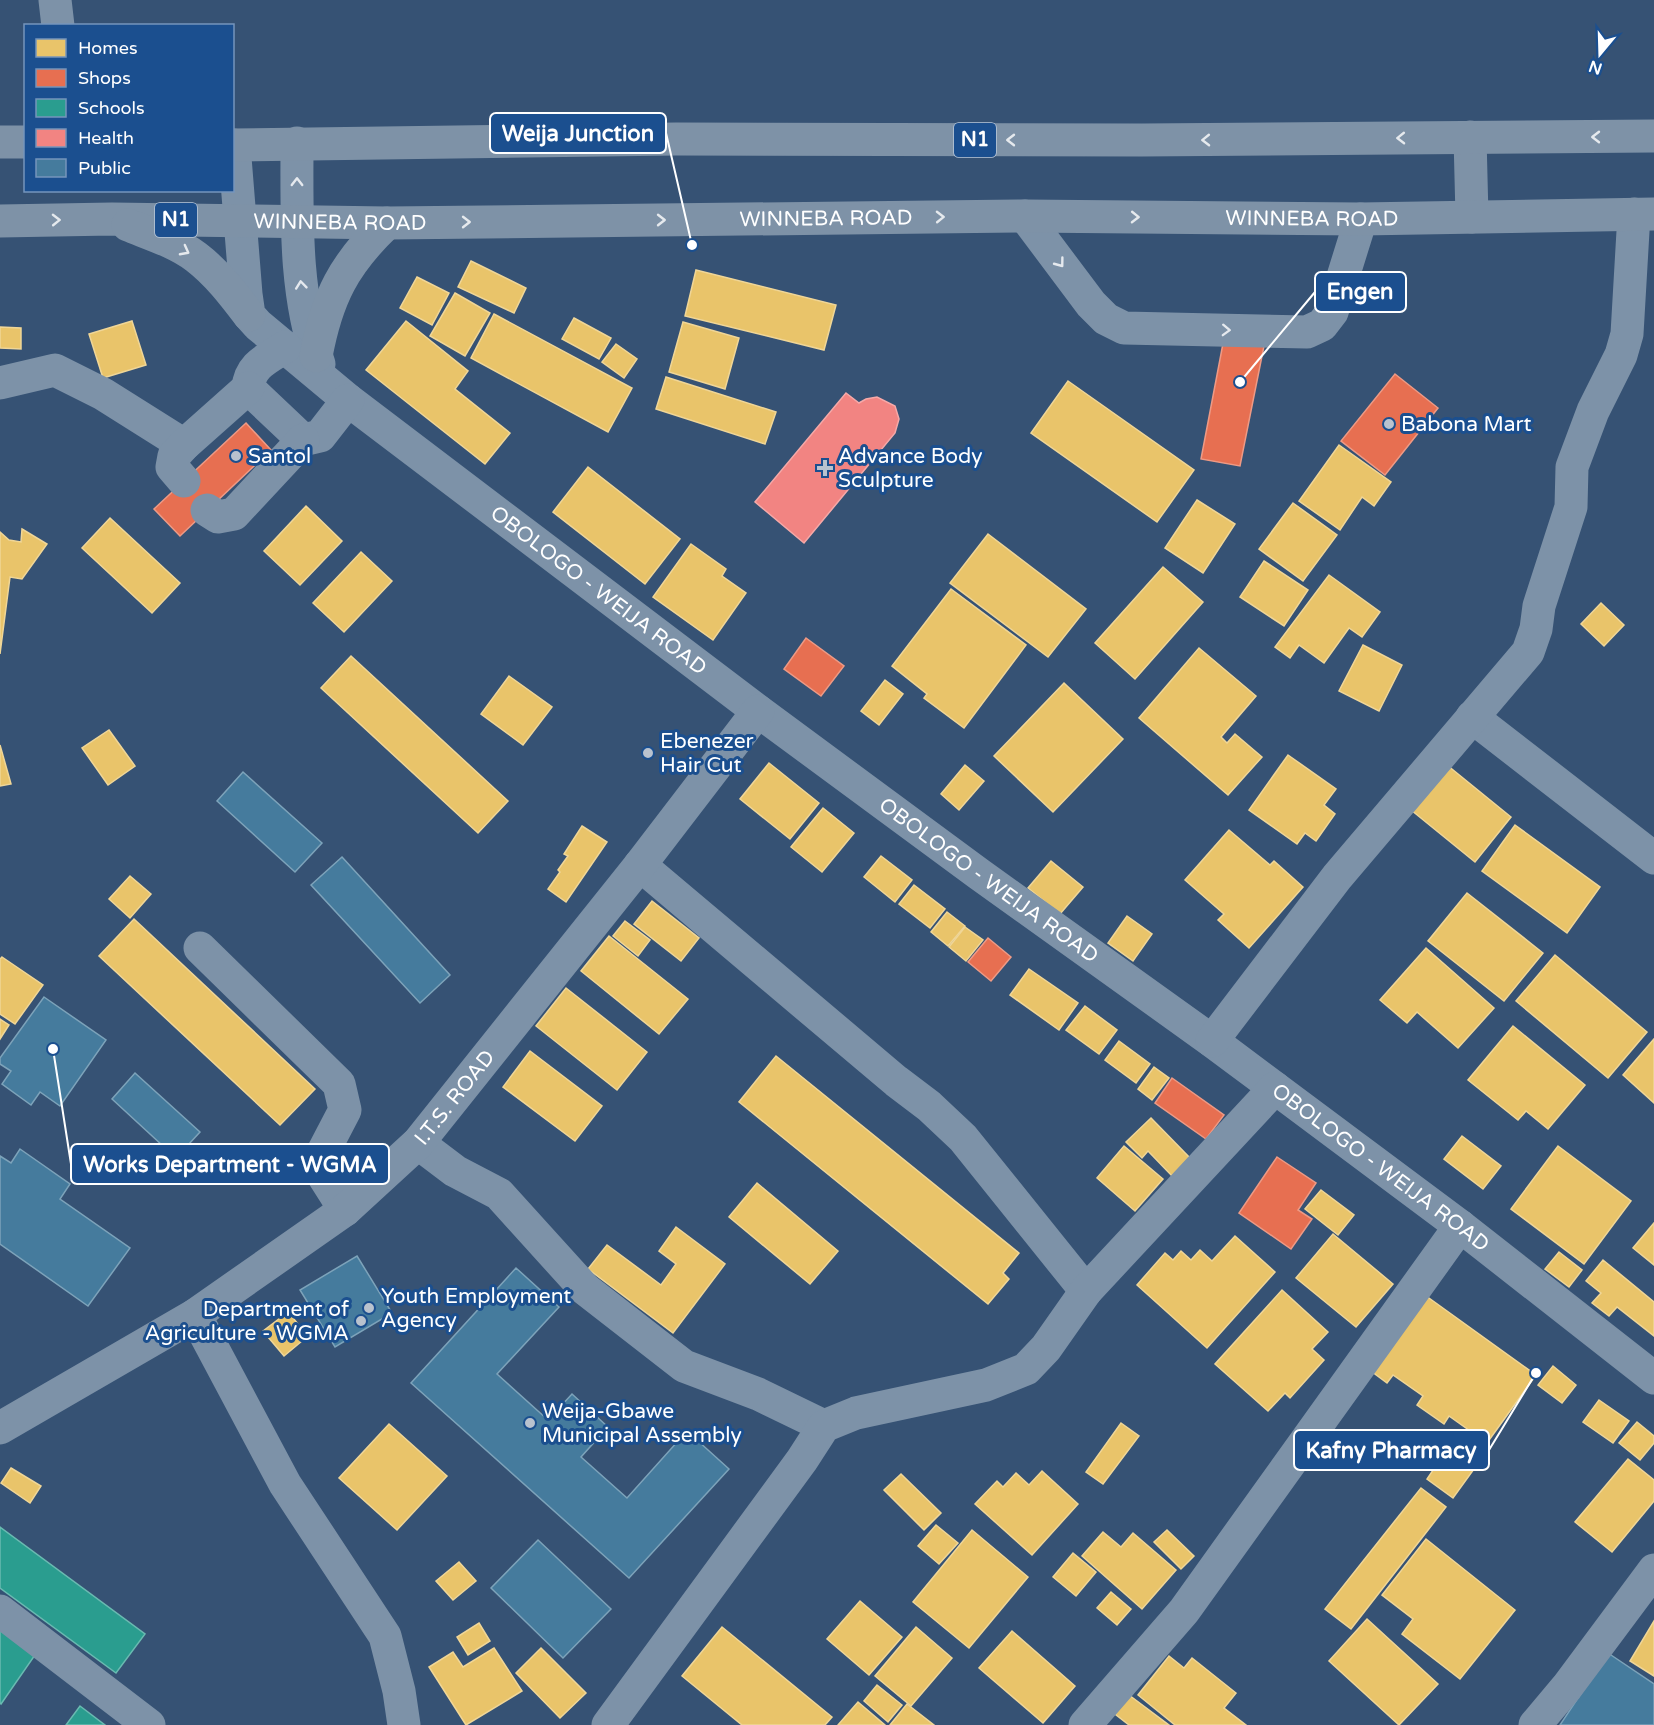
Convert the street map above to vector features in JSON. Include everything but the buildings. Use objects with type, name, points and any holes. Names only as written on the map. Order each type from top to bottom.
[{"type":"highway","name":"N1","points":[[234,145],[665,140],[1154,140],[1654,136]]},
{"type":"highway","points":[[1470,137],[1472,217]]},
{"type":"highway","points":[[0,142],[24,142]]},
{"type":"highway","name":"WINNEBA ROAD","points":[[0,221],[112,219],[387,223],[1025,216],[1361,219],[1644,214]]},
{"type":"highway","points":[[112,219],[160,238],[195,256],[225,283],[249,315]]},
{"type":"highway","points":[[330,380],[322,326],[332,296],[346,269],[365,244],[387,223]]},
{"type":"street","points":[[55,0],[58,24]]},
{"type":"street","points":[[207,510],[218,517],[234,514],[303,440],[320,436],[330,380],[300,285],[297,143]]},
{"type":"street","points":[[234,156],[249,315]]},
{"type":"street","points":[[1212,1041],[1337,877],[1528,652],[1536,629],[1539,606],[1571,507],[1572,467],[1593,411],[1621,355],[1627,334],[1644,214]]},
{"type":"street","points":[[1025,216],[1090,304],[1106,319],[1124,328],[1307,332],[1322,325],[1332,312],[1361,219]]},
{"type":"street","name":"OBOLOGO - WEIJA ROAD","points":[[249,315],[285,347],[758,711],[979,874],[1212,1041],[1460,1226],[1654,1378]]},
{"type":"street","points":[[184,481],[172,467],[174,456],[248,388],[249,377],[254,369],[285,347]]},
{"type":"street","points":[[0,383],[55,370],[103,394],[184,445]]},
{"type":"street","points":[[248,388],[303,440]]},
{"type":"street","name":"I.T.S. ROAD","points":[[0,1428],[195,1316],[345,1210],[418,1143],[640,865],[758,711]]},
{"type":"street","points":[[1472,717],[1654,858]]},
{"type":"street","points":[[640,865],[896,1081],[929,1106],[963,1138],[1086,1291]]},
{"type":"street","points":[[200,948],[339,1084],[345,1110],[321,1155],[319,1169],[345,1210]]},
{"type":"street","points":[[608,1725],[802,1460],[824,1426],[856,1413],[986,1385],[1026,1369],[1046,1347],[1086,1291],[1275,1088]]},
{"type":"street","points":[[418,1143],[455,1171],[499,1194],[585,1289],[684,1366],[758,1394],[824,1426]]},
{"type":"street","points":[[1085,1725],[1184,1611],[1460,1226]]},
{"type":"street","points":[[195,1316],[285,1484],[385,1636],[399,1691],[404,1725]]},
{"type":"street","points":[[1535,1725],[1567,1687],[1654,1570]]},
{"type":"street","points":[[0,1611],[149,1725]]},
{"type":"place","name":"Weija Junction","points":[[692,245]]},
{"type":"place","name":"Engen","points":[[1240,382]]},
{"type":"place","name":"Babona Mart","points":[[1389,424]]},
{"type":"place","name":"Santol","points":[[236,456]]},
{"type":"place","name":"Advance Body Sculpture","points":[[825,468]]},
{"type":"place","name":"Ebenezer Hair Cut","points":[[648,753]]},
{"type":"place","name":"Works Department - WGMA","points":[[53,1049]]},
{"type":"place","name":"Youth Employment Agency","points":[[369,1308]]},
{"type":"place","name":"Department of Agriculture - WGMA","points":[[361,1321]]},
{"type":"place","name":"Kafny Pharmacy","points":[[1536,1373]]},
{"type":"place","name":"Weija-Gbawe Municipal Assembly","points":[[530,1423]]}]
